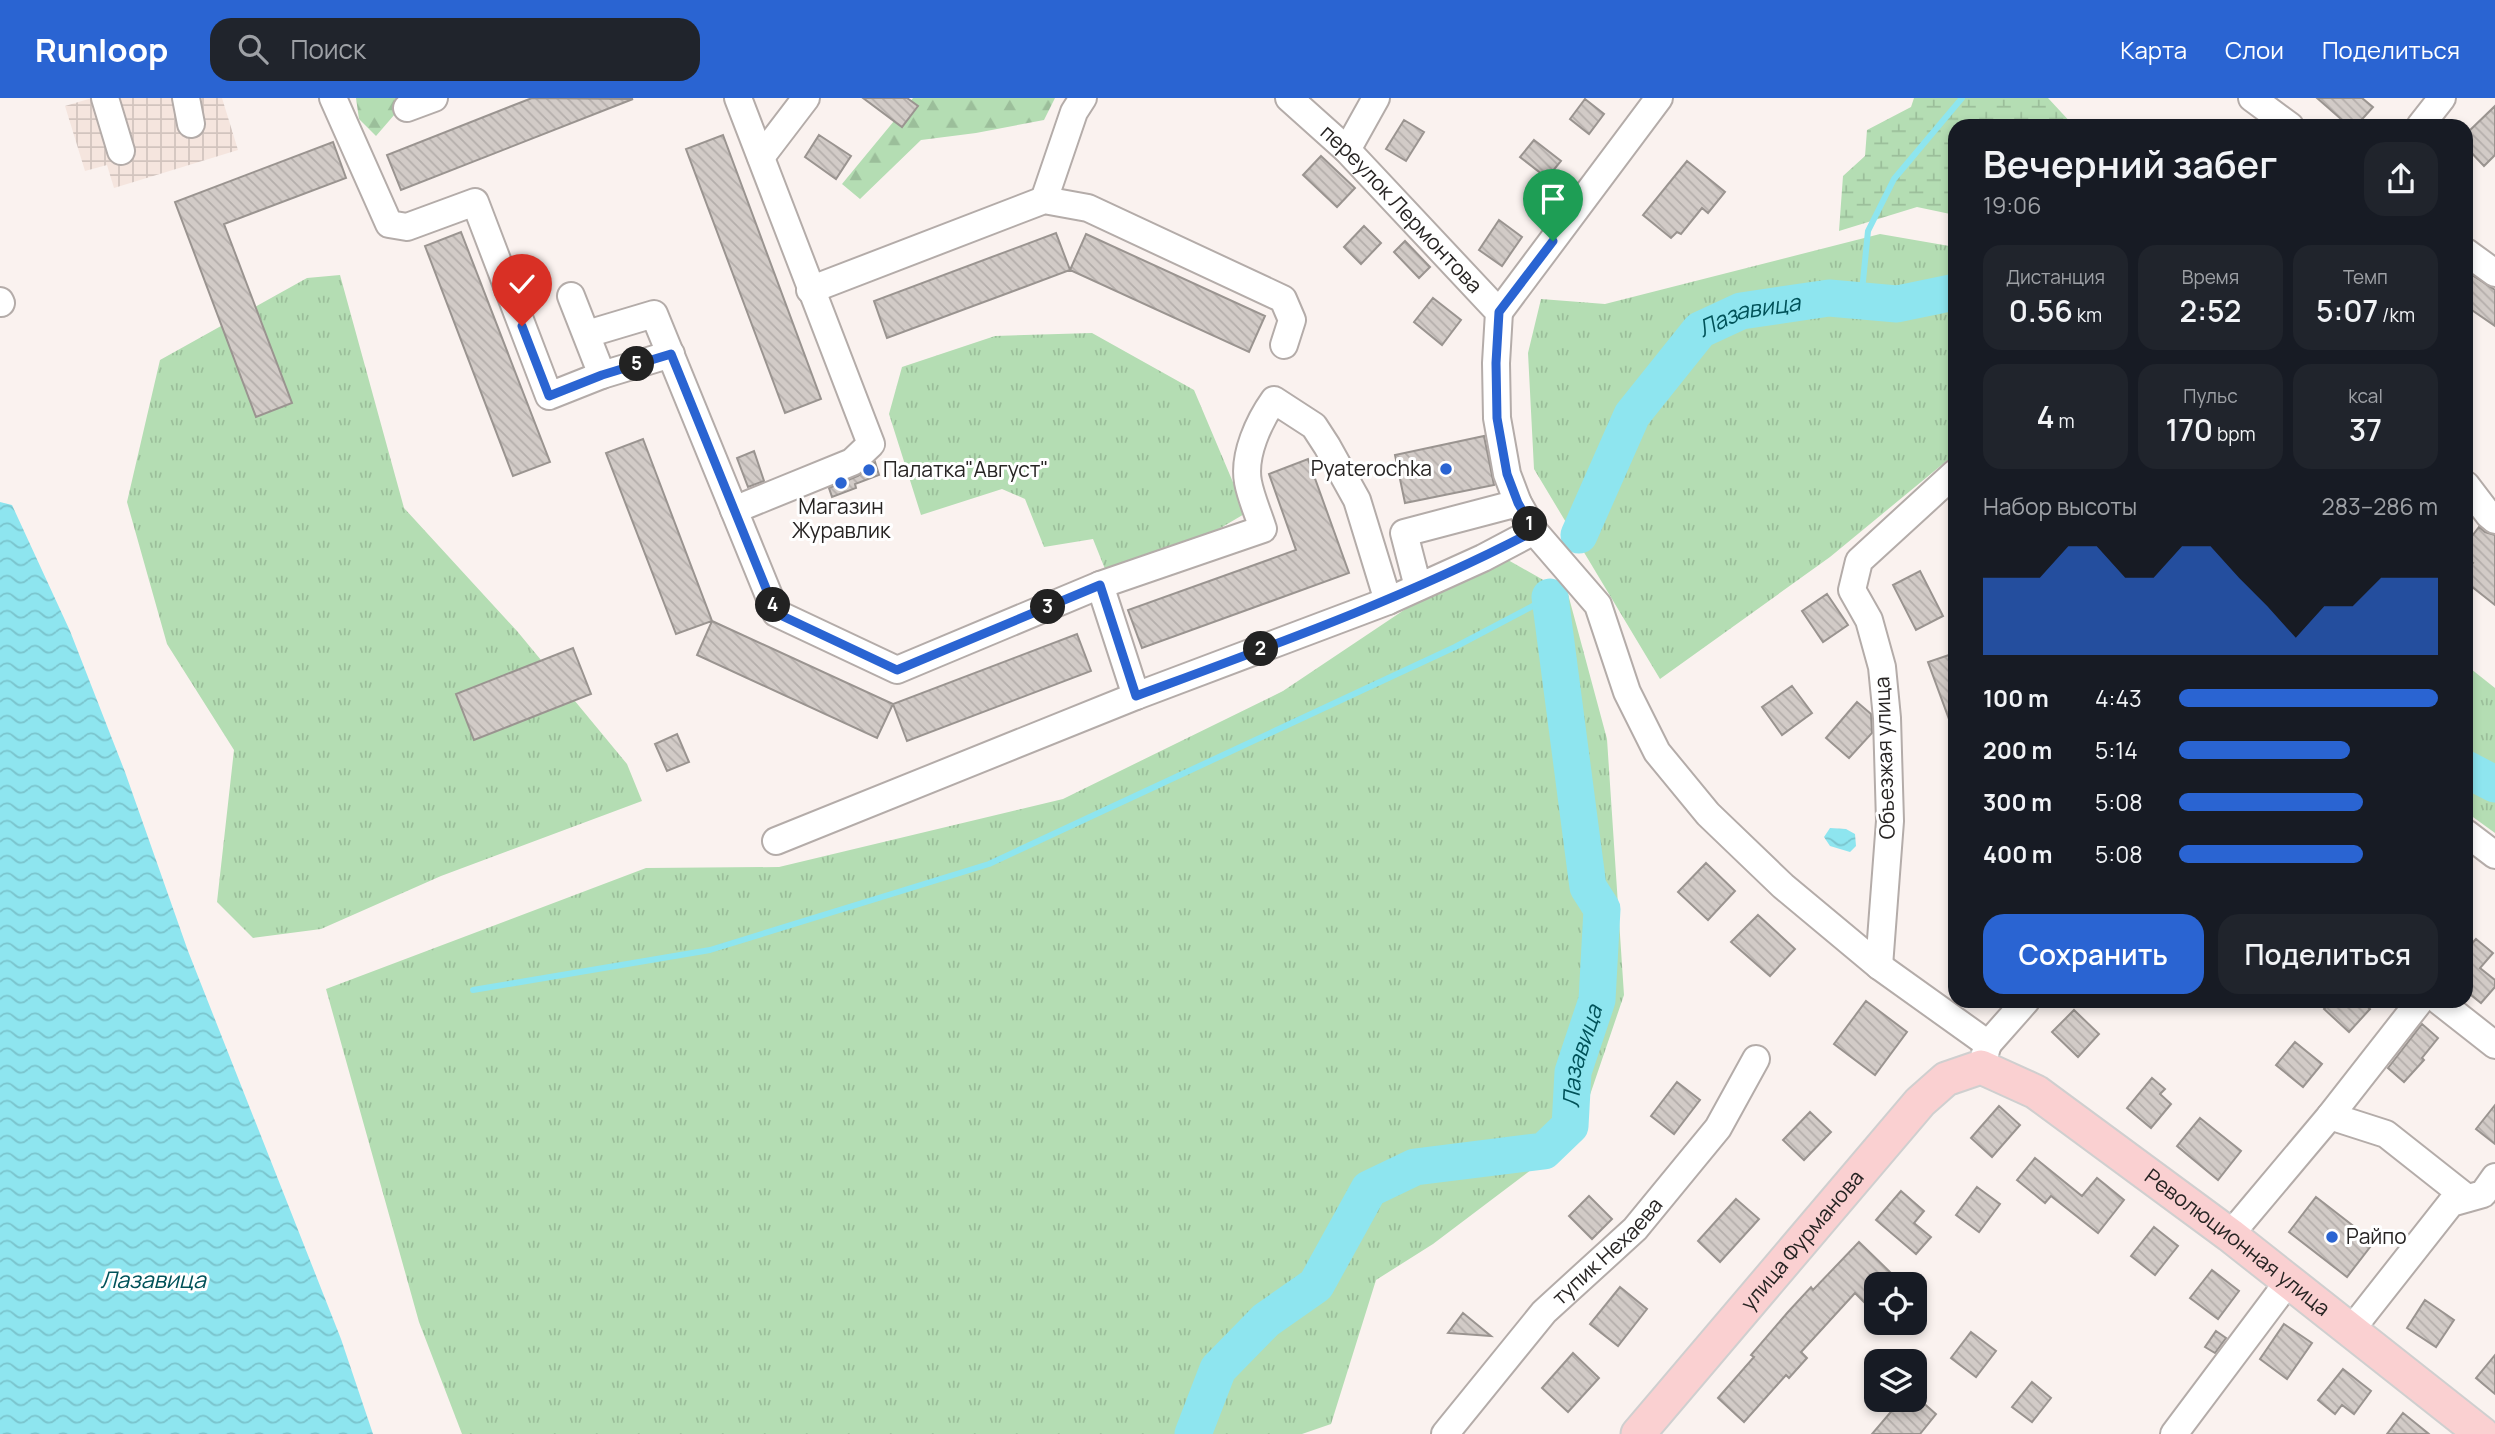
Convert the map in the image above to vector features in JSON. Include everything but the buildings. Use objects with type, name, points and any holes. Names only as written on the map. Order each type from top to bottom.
[{"type":"main road","name":"Революционная улица","points":[[1984,1055],[2230,1235],[2482,1434]]},
{"type":"main road","name":"улица Фурманова","points":[[1638,1434],[1920,1102],[1947,1079],[1984,1055]]},
{"type":"street","points":[[105,98],[121,151]]},
{"type":"street","points":[[186,98],[191,124]]},
{"type":"street","points":[[333,98],[389,224],[407,226],[475,202],[549,396],[602,375],[671,354]]},
{"type":"street","points":[[407,108],[434,98]]},
{"type":"street","points":[[734,510],[852,462],[871,444],[738,98]]},
{"type":"street","points":[[761,157],[806,98]]},
{"type":"street","points":[[1044,200],[1074,112],[1083,98]]},
{"type":"street","name":"переулок Лермонтова","points":[[1289,98],[1347,150],[1499,312],[1497,418],[1507,474],[1518,503],[1534,531],[1598,605],[1628,692],[1657,752],[1708,814],[1783,886],[1984,1055]]},
{"type":"street","points":[[1347,150],[1376,98]]},
{"type":"street","points":[[1499,312],[1660,98]]},
{"type":"street","points":[[2252,98],[2280,119]]},
{"type":"street","points":[[2426,119],[2442,98]]},
{"type":"street","points":[[810,290],[1044,200],[1088,208],[1283,299],[1292,320],[1284,345]]},
{"type":"street","points":[[2473,257],[2495,273]]},
{"type":"street","points":[[571,296],[602,375]]},
{"type":"street","points":[[587,334],[654,314],[776,613],[897,670],[1100,585],[1263,529],[1247,480],[1249,455],[1261,418],[1274,400],[1314,426],[1339,468],[1357,500],[1388,601]]},
{"type":"street","name":"Объезжая улица","points":[[1879,966],[1890,821],[1887,718],[1882,667],[1869,620],[1852,590],[1859,561],[1948,479]]},
{"type":"street","points":[[2473,493],[2493,514]]},
{"type":"street","points":[[1418,587],[1404,533],[1518,503]]},
{"type":"street","points":[[776,841],[1136,696],[1388,601],[1483,558],[1534,531]]},
{"type":"street","points":[[1100,585],[1136,696]]},
{"type":"street","points":[[2473,838],[2495,855]]},
{"type":"street","name":"улица Фурманова","points":[[1984,1055],[2021,1008]]},
{"type":"street","points":[[2230,1235],[2330,1116],[2415,1008]]},
{"type":"street","points":[[2449,1008],[2495,1045]]},
{"type":"street","name":"тупик Нехаева","points":[[1445,1434],[1545,1312],[1635,1229],[1718,1128],[1756,1059]]},
{"type":"street","points":[[2330,1116],[2386,1134],[2466,1198]]},
{"type":"street","points":[[2351,1330],[2451,1202],[2483,1194],[2495,1177]]},
{"type":"street","points":[[2174,1434],[2288,1282]]},
{"type":"shaded area","points":[[92,98],[222,98],[238,150],[114,188],[107,165],[85,171],[65,106]]},
{"type":"green space","points":[[356,98],[403,98],[395,114],[376,136],[359,119]]},
{"type":"green space","points":[[913,98],[1055,98],[1044,120],[921,140],[860,199],[842,184]]},
{"type":"green space","points":[[1914,98],[2048,98],[2068,119],[1948,119],[1948,214],[1917,207],[1839,231],[1843,176],[1865,156],[1867,130],[1911,107]]},
{"type":"green space","points":[[1880,234],[1948,246],[1948,460],[1830,557],[1660,679],[1534,469],[1528,353],[1541,299],[1605,304]]},
{"type":"green space","points":[[340,275],[404,508],[517,631],[627,764],[642,801],[441,876],[321,929],[253,938],[217,902],[234,750],[167,644],[127,502],[160,360],[307,278]]},
{"type":"green space","points":[[1092,333],[1194,390],[1246,513],[1212,533],[1105,569],[1093,539],[1044,547],[1025,499],[1002,489],[921,515],[889,414],[902,367],[995,336]]},
{"type":"green space","points":[[1508,560],[1568,594],[1607,739],[1624,995],[1576,1136],[1433,1244],[1376,1280],[1331,1424],[1302,1434],[462,1434],[419,1322],[326,989],[646,868],[779,867],[1063,799],[1283,691],[1413,604]]},
{"type":"green space","points":[[2473,671],[2495,688],[2495,833],[2473,817]]},
{"type":"water","name":"Лазавица","points":[[0,502],[12,505],[70,631],[125,772],[188,951],[341,1339],[373,1434],[0,1434]]},
{"type":"water","points":[[1830,828],[1846,829],[1855,834],[1856,846],[1850,852],[1830,846],[1824,837]]},
{"type":"waterway","points":[[1861,301],[1868,231],[1894,179],[1962,98]]},
{"type":"waterway","name":"Лазавица","points":[[1579,535],[1632,415],[1700,330],[1741,311],[1829,298],[1897,304],[1948,293]]},
{"type":"waterway","points":[[473,990],[710,950],[989,864],[1455,647],[1550,597]]},
{"type":"waterway","name":"Лазавица","points":[[1193,1434],[1218,1369],[1266,1320],[1316,1285],[1369,1189],[1415,1167],[1544,1151],[1570,1126],[1573,1072],[1597,1000],[1602,909],[1588,887],[1550,597]]},
{"type":"waterway","name":"Лазавица","points":[[2473,773],[2495,784]]},
{"type":"place","name":"Pyaterochka","points":[[1446,469]]},
{"type":"place","name":"Палатка\"Август\"","points":[[869,470]]},
{"type":"place","name":"Магазин Журавлик","points":[[841,483]]},
{"type":"place","name":"Райпо","points":[[2332,1237]]},
{"type":"route","points":[[522,326],[549,396],[602,375],[671,354],[776,613],[897,670],[1100,585],[1136,696],[1388,601],[1483,558],[1534,531],[1518,503],[1507,474],[1497,418],[1499,312],[1553,241]]}]
